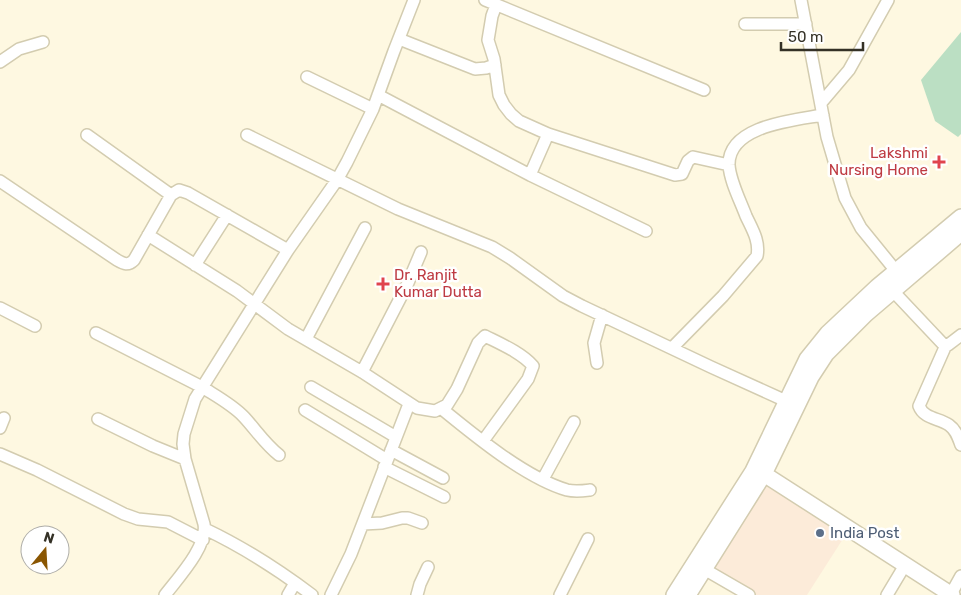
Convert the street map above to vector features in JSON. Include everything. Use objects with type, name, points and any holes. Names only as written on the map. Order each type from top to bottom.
[{"type":"main road","points":[[674,595],[753,471],[802,368],[816,347],[846,315],[896,270],[961,217]]},
{"type":"main road","points":[[688,595],[764,474],[812,377],[826,354],[837,341],[892,290],[961,233]]},
{"type":"main road","points":[[764,474],[952,594]]},
{"type":"street","points":[[165,595],[189,563],[204,535],[186,459],[184,434],[189,415],[202,387],[288,250],[337,180],[356,145],[373,109],[414,0]]},
{"type":"street","points":[[801,0],[826,137],[845,198],[861,228],[896,270]]},
{"type":"street","points":[[821,103],[849,70],[872,32],[888,0]]},
{"type":"street","points":[[490,2],[492,16],[488,40],[495,65],[498,88],[504,105],[519,121],[548,134],[675,174],[682,174],[688,161],[693,157],[729,164]]},
{"type":"street","points":[[490,2],[704,90]]},
{"type":"street","points":[[745,24],[806,24]]},
{"type":"street","points":[[399,40],[475,69],[495,65]]},
{"type":"street","points":[[0,62],[19,50],[42,42]]},
{"type":"street","points":[[307,77],[373,109]]},
{"type":"street","points":[[378,95],[530,175],[646,231]]},
{"type":"street","points":[[672,348],[723,296],[758,256],[757,240],[733,181],[729,164],[735,147],[749,132],[823,115]]},
{"type":"street","points":[[530,175],[548,134]]},
{"type":"street","points":[[86,135],[171,195]]},
{"type":"street","points":[[247,135],[398,209],[492,247],[563,296],[786,400]]},
{"type":"street","points":[[0,181],[125,264],[130,264],[134,260],[171,195],[176,191],[184,190],[288,250]]},
{"type":"street","points":[[195,265],[227,215]]},
{"type":"street","points":[[306,339],[365,228]]},
{"type":"street","points":[[148,236],[254,304],[288,329],[362,372],[409,404],[427,411],[442,410],[447,405],[478,343],[485,336],[529,361],[533,366],[528,379],[483,441]]},
{"type":"street","points":[[362,372],[407,285],[421,252]]},
{"type":"street","points":[[892,290],[937,339],[946,345]]},
{"type":"street","points":[[0,308],[35,326]]},
{"type":"street","points":[[597,363],[594,343],[602,315]]},
{"type":"street","points":[[96,334],[202,387],[243,416],[267,446],[279,455]]},
{"type":"street","points":[[961,335],[946,345],[919,406],[921,412],[927,416],[949,425],[957,433],[961,445]]},
{"type":"street","points":[[311,387],[396,437]]},
{"type":"street","points":[[331,595],[351,554],[409,404]]},
{"type":"street","points":[[304,410],[387,459],[444,496]]},
{"type":"street","points":[[442,410],[502,455],[543,479],[567,490],[577,492],[590,490]]},
{"type":"street","points":[[98,419],[153,446],[186,459]]},
{"type":"street","points":[[543,479],[574,422]]},
{"type":"street","points":[[0,454],[124,514],[138,519],[168,522],[234,544],[295,582],[312,595]]},
{"type":"street","points":[[387,459],[443,478]]},
{"type":"street","points":[[363,524],[382,523],[402,518],[422,523]]},
{"type":"street","points":[[560,595],[588,539]]},
{"type":"street","points":[[887,595],[905,564]]},
{"type":"street","points":[[417,595],[428,568]]},
{"type":"street","points":[[704,569],[748,595]]},
{"type":"street","points":[[952,594],[961,576]]},
{"type":"street","points":[[288,595],[295,582]]},
{"type":"shaded area","points":[[766,477],[848,531],[807,595],[754,595],[712,569]]},
{"type":"green space","points":[[961,32],[961,134],[958,137],[935,121],[921,80]]},
{"type":"place","name":"Lakshmi Nursing Home","points":[[939,162]]},
{"type":"place","name":"Dr. Ranjit Kumar Dutta","points":[[383,284]]},
{"type":"place","name":"India Post","points":[[820,533]]}]
